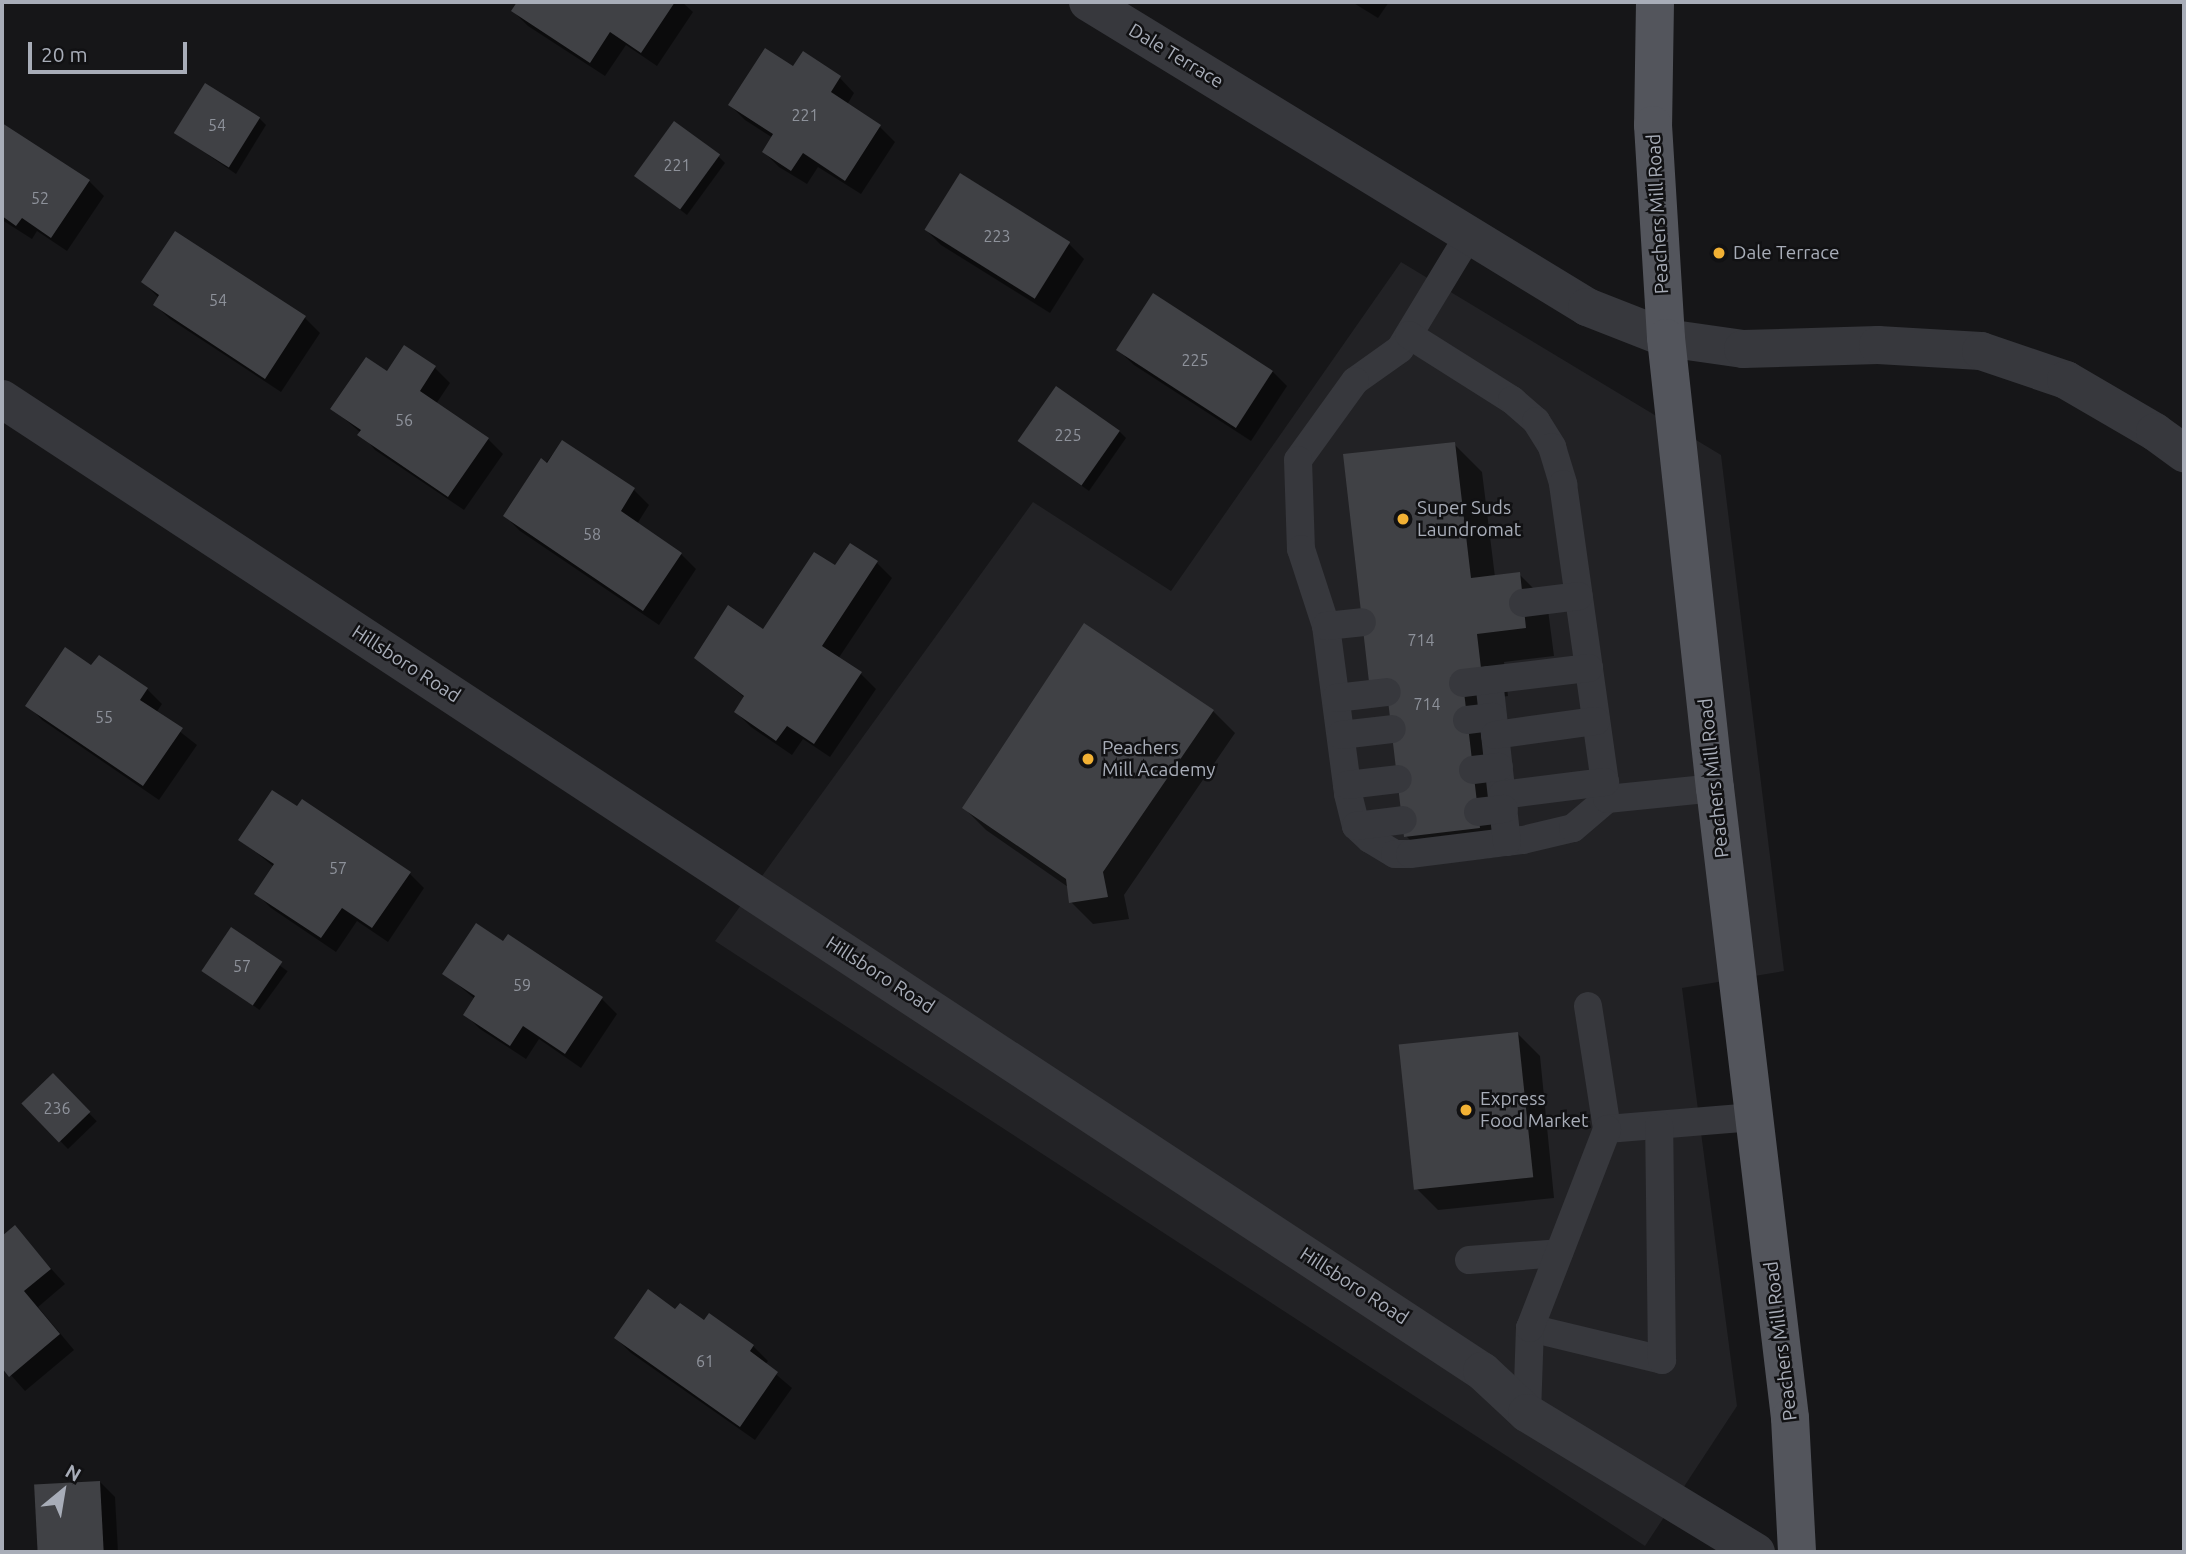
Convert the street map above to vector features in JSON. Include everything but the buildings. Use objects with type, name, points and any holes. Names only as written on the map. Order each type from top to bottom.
[{"type":"main road","name":"Peachers Mill Road","points":[[1655,2],[1653,125],[1666,338],[1715,788],[1790,1418],[1797,1552]]},
{"type":"street","name":"Dale Terrace","points":[[1088,2],[1587,307],[1666,338],[1743,349],[1878,345],[1981,351],[2066,380],[2155,432],[2184,453]]},
{"type":"street","name":"Hillsboro Road","points":[[2,399],[1471,1363],[1527,1413],[1756,1552]]},
{"type":"lane","points":[[1409,335],[1512,400],[1536,421],[1552,447],[1563,484],[1606,791],[1573,828],[1507,842],[1395,854],[1370,839],[1356,826],[1347,785],[1326,626],[1301,549],[1298,460],[1355,381],[1400,349],[1469,235]]},
{"type":"lane","points":[[1524,603],[1579,596]]},
{"type":"lane","points":[[1326,626],[1362,622]]},
{"type":"lane","points":[[1507,842],[1494,805],[1486,769],[1485,724],[1476,681],[1589,668]]},
{"type":"lane","points":[[1336,698],[1387,692]]},
{"type":"lane","points":[[1485,724],[1596,721]]},
{"type":"lane","points":[[1340,735],[1392,729]]},
{"type":"lane","points":[[1347,785],[1398,779]]},
{"type":"lane","points":[[1494,805],[1606,791],[1715,788]]},
{"type":"lane","points":[[1356,826],[1403,820]]},
{"type":"lane","points":[[1527,1413],[1530,1328],[1608,1129],[1588,1006]]},
{"type":"lane","points":[[1608,1129],[1754,1117]]},
{"type":"lane","points":[[1530,1328],[1662,1360],[1659,1126]]},
{"type":"lane","points":[[1469,1260],[1559,1253]]},
{"type":"shaded area","points":[[1401,262],[1721,455],[1784,971],[1682,988],[1737,1406],[1645,1546],[715,941],[1033,502],[1171,591]]},
{"type":"place","name":"Dale Terrace","points":[[1719,253]]},
{"type":"place","name":"Super Suds Laundromat","points":[[1403,519]]},
{"type":"place","name":"Peachers Mill Academy","points":[[1088,759]]},
{"type":"place","name":"Express Food Market","points":[[1466,1110]]}]
